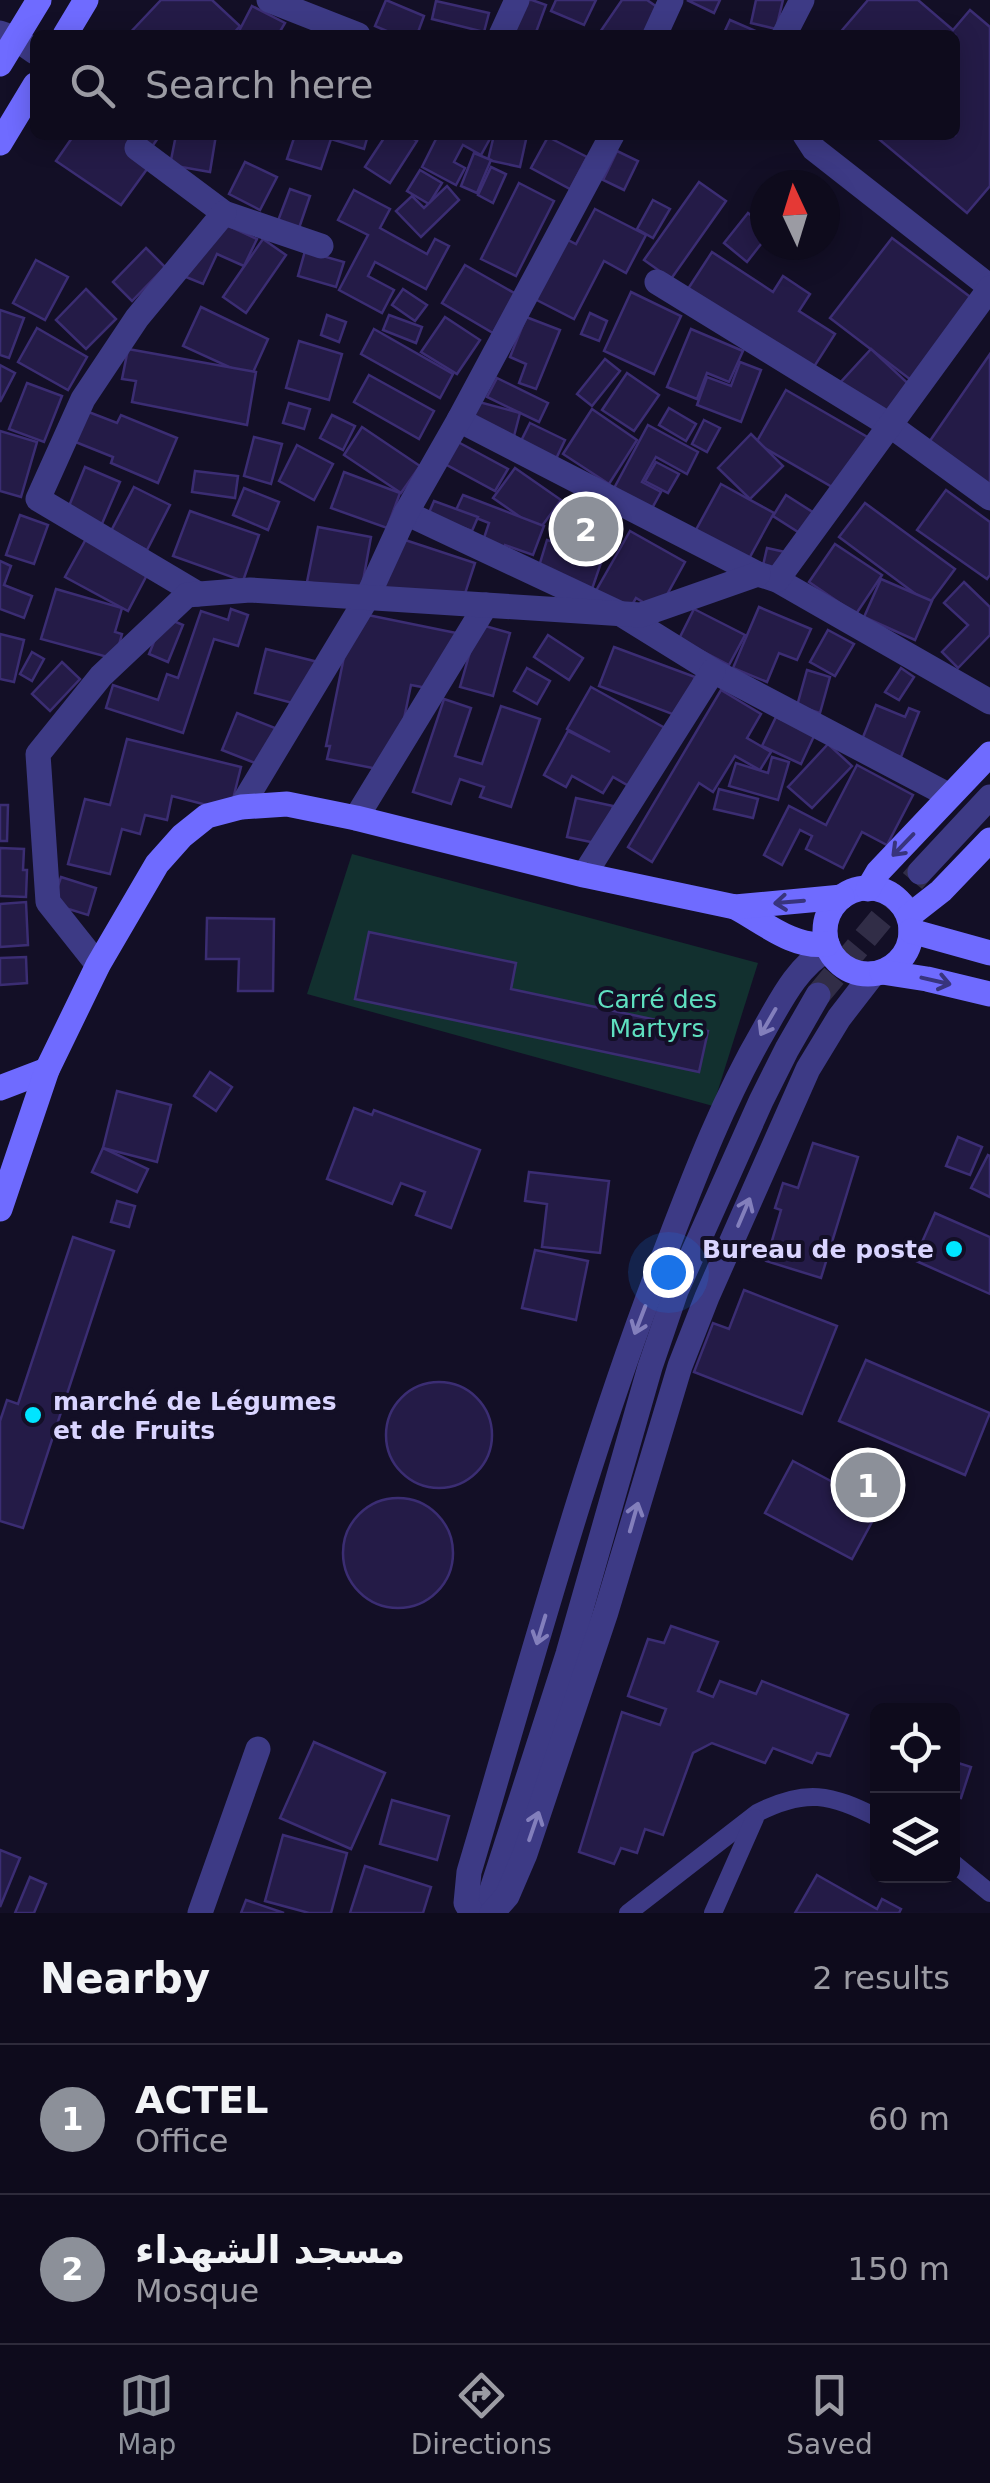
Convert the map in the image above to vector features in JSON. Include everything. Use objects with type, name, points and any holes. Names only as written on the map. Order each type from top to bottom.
[{"type":"street","points":[[0,64],[38,0]]},
{"type":"street","points":[[68,30],[86,0]]},
{"type":"street","points":[[269,0],[345,30]]},
{"type":"street","points":[[503,30],[517,0]]},
{"type":"street","points":[[657,30],[670,0]]},
{"type":"street","points":[[787,30],[802,0]]},
{"type":"street","points":[[0,143],[30,93]]},
{"type":"street","points":[[241,807],[367,598],[406,514],[459,420],[601,140]]},
{"type":"street","points":[[98,965],[48,902],[38,754],[100,676],[187,595],[250,590],[640,615],[768,577],[891,426],[990,288],[808,140]]},
{"type":"street","points":[[137,148],[224,213],[322,246]]},
{"type":"street","points":[[198,594],[38,499],[94,383],[137,318],[224,213]]},
{"type":"street","points":[[658,282],[891,426],[990,498]]},
{"type":"street","points":[[459,420],[768,577],[990,702]]},
{"type":"street","points":[[406,514],[621,614],[713,671],[950,796]]},
{"type":"street","points":[[356,818],[486,605]]},
{"type":"street","points":[[584,874],[713,671]]},
{"type":"street","points":[[868,888],[878,872],[990,754]]},
{"type":"street","points":[[920,872],[990,796]]},
{"type":"street","points":[[0,1209],[48,1070],[98,965],[157,864],[206,816],[241,807],[287,804],[735,906],[842,897]]},
{"type":"street","points":[[910,924],[990,840]]},
{"type":"street","points":[[488,1913],[506,1896],[525,1854],[606,1612],[680,1366],[707,1297],[808,1068],[839,1018],[878,973],[904,956],[910,944],[910,924],[902,905],[881,890],[854,890],[842,897],[827,918],[828,946],[847,969],[860,973],[878,973],[918,977],[990,994]]},
{"type":"street","points":[[735,906],[794,940],[810,946],[828,946]]},
{"type":"street","points":[[910,924],[990,953]]},
{"type":"street","points":[[472,1913],[466,1903],[469,1872],[627,1354],[714,1128],[750,1054],[803,967],[828,946]]},
{"type":"street","points":[[488,1913],[676,1291],[761,1101],[818,995]]},
{"type":"street","points":[[0,1088],[48,1070]]},
{"type":"street","points":[[200,1913],[258,1749]]},
{"type":"lane","points":[[628,1913],[758,1813],[780,1801],[798,1796],[824,1797],[870,1814]]},
{"type":"lane","points":[[713,1913],[758,1813]]},
{"type":"lane","points":[[960,1869],[990,1893]]},
{"type":"green space","name":"Carré des Martyrs","points":[[352,854],[758,963],[713,1106],[307,994]]},
{"type":"building","points":[[161,0],[212,0],[240,26],[236,30],[133,30]]},
{"type":"building","points":[[386,0],[424,16],[419,30],[384,30],[375,26]]},
{"type":"building","points":[[513,0],[546,5],[537,30],[501,30]]},
{"type":"building","points":[[556,0],[596,0],[584,25],[551,11]]},
{"type":"building","points":[[622,0],[647,0],[673,18],[665,30],[601,30]]},
{"type":"building","points":[[687,0],[720,0],[714,13]]},
{"type":"building","points":[[756,0],[783,0],[776,29],[751,23]]},
{"type":"building","points":[[868,0],[918,0],[953,30],[842,30]]},
{"type":"building","points":[[436,1],[489,13],[485,30],[432,19]]},
{"type":"building","points":[[252,6],[285,23],[281,30],[240,30]]},
{"type":"building","points":[[970,10],[990,27],[990,186],[967,213],[880,140],[960,140],[960,30],[953,30]]},
{"type":"building","points":[[730,20],[753,30],[725,30]]},
{"type":"building","points":[[71,140],[157,140],[143,160],[150,165],[121,205],[56,161]]},
{"type":"building","points":[[175,140],[215,140],[210,172],[170,165]]},
{"type":"building","points":[[293,140],[331,140],[321,169],[287,159]]},
{"type":"building","points":[[334,140],[367,140],[364,149]]},
{"type":"building","points":[[383,140],[417,141],[390,183],[365,167]]},
{"type":"building","points":[[436,140],[489,140],[481,155],[463,145],[454,162],[465,168],[456,185],[422,167]]},
{"type":"building","points":[[493,140],[526,140],[520,167],[488,160]]},
{"type":"building","points":[[546,140],[587,157],[570,189],[531,168]]},
{"type":"building","points":[[617,151],[638,161],[624,190],[603,180]]},
{"type":"building","points":[[474,153],[491,160],[477,193],[461,186]]},
{"type":"building","points":[[245,162],[277,177],[260,210],[229,194]]},
{"type":"building","points":[[491,167],[506,174],[493,203],[478,195]]},
{"type":"building","points":[[420,170],[442,183],[429,204],[407,191]]},
{"type":"building","points":[[699,182],[726,201],[671,279],[644,260]]},
{"type":"building","points":[[519,183],[554,201],[516,276],[481,259]]},
{"type":"building","points":[[447,186],[459,200],[421,237],[396,211],[412,196],[424,208]]},
{"type":"building","points":[[290,189],[310,196],[297,234],[276,226]]},
{"type":"building","points":[[354,190],[390,209],[380,228],[427,254],[435,239],[449,246],[426,289],[375,262],[368,276],[394,290],[382,313],[339,290],[368,235],[338,220]]},
{"type":"building","points":[[653,200],[670,209],[653,238],[637,229]]},
{"type":"building","points":[[595,209],[646,235],[626,273],[604,261],[574,319],[527,295],[558,235],[576,244]]},
{"type":"building","points":[[748,213],[750,215],[747,262],[724,243]]},
{"type":"building","points":[[214,219],[257,239],[244,266],[217,254],[203,284],[186,277]]},
{"type":"building","points":[[892,238],[973,299],[911,380],[830,318]]},
{"type":"building","points":[[263,239],[286,255],[246,313],[223,297]]},
{"type":"building","points":[[146,248],[165,267],[132,301],[113,282]]},
{"type":"building","points":[[305,251],[344,262],[336,287],[298,276]]},
{"type":"building","points":[[712,252],[773,292],[783,276],[810,294],[799,311],[835,334],[810,373],[686,292]]},
{"type":"building","points":[[36,260],[68,277],[45,320],[13,303]]},
{"type":"building","points":[[465,265],[516,294],[493,333],[442,303]]},
{"type":"building","points":[[86,289],[116,319],[86,349],[56,320]]},
{"type":"building","points":[[403,289],[427,305],[415,321],[392,305]]},
{"type":"building","points":[[631,292],[681,316],[654,374],[604,351]]},
{"type":"building","points":[[201,307],[268,339],[251,377],[183,346]]},
{"type":"building","points":[[0,310],[24,318],[9,358],[0,355]]},
{"type":"building","points":[[590,313],[607,321],[599,341],[581,334]]},
{"type":"building","points":[[327,315],[346,322],[339,342],[321,335]]},
{"type":"building","points":[[389,315],[422,327],[416,343],[383,330]]},
{"type":"building","points":[[445,317],[480,340],[457,374],[421,352]]},
{"type":"building","points":[[526,317],[560,330],[536,389],[519,383],[526,364],[510,357]]},
{"type":"building","points":[[37,328],[87,357],[68,390],[18,362]]},
{"type":"building","points":[[374,329],[453,374],[440,398],[361,354]]},
{"type":"building","points":[[691,329],[743,351],[729,382],[707,373],[697,399],[667,387]]},
{"type":"building","points":[[299,341],[342,354],[329,400],[286,388]]},
{"type":"building","points":[[128,349],[256,372],[247,425],[132,402],[136,381],[122,379]]},
{"type":"building","points":[[871,349],[915,390],[883,424],[839,384]]},
{"type":"building","points":[[990,354],[990,494],[925,448]]},
{"type":"building","points":[[605,359],[620,371],[592,406],[577,394]]},
{"type":"building","points":[[740,362],[761,370],[741,422],[697,405],[707,377],[731,386]]},
{"type":"building","points":[[0,365],[15,373],[0,402]]},
{"type":"building","points":[[627,373],[659,395],[634,431],[602,410]]},
{"type":"building","points":[[369,375],[434,411],[419,439],[354,402]]},
{"type":"building","points":[[497,378],[548,403],[539,422],[487,397]]},
{"type":"building","points":[[27,383],[62,396],[44,442],[9,429]]},
{"type":"building","points":[[786,390],[876,442],[846,495],[756,443]]},
{"type":"building","points":[[464,398],[520,413],[513,440],[457,425]]},
{"type":"building","points":[[289,403],[310,409],[304,429],[283,423]]},
{"type":"building","points":[[669,408],[696,424],[686,441],[659,425]]},
{"type":"building","points":[[592,409],[637,440],[609,484],[563,454]]},
{"type":"building","points":[[86,411],[117,423],[121,415],[177,438],[158,483],[111,463],[113,457],[73,441]]},
{"type":"building","points":[[332,415],[355,426],[343,450],[320,438]]},
{"type":"building","points":[[704,420],[720,428],[707,452],[692,444]]},
{"type":"building","points":[[530,423],[565,440],[552,467],[517,449]]},
{"type":"building","points":[[648,425],[698,452],[687,474],[656,457],[642,482],[661,492],[650,512],[612,492]]},
{"type":"building","points":[[362,427],[420,466],[401,493],[344,455]]},
{"type":"building","points":[[0,431],[37,442],[21,497],[0,491]]},
{"type":"building","points":[[751,434],[783,466],[750,499],[718,468]]},
{"type":"building","points":[[254,437],[282,444],[271,484],[244,476]]},
{"type":"building","points":[[458,442],[508,469],[495,491],[445,464]]},
{"type":"building","points":[[297,445],[333,464],[314,500],[279,481]]},
{"type":"building","points":[[656,462],[679,474],[668,493],[645,481]]},
{"type":"building","points":[[85,467],[120,482],[101,526],[67,511]]},
{"type":"building","points":[[515,468],[561,500],[539,530],[493,498]]},
{"type":"building","points":[[195,471],[238,476],[235,498],[192,492]]},
{"type":"building","points":[[344,472],[400,493],[387,528],[331,508]]},
{"type":"building","points":[[721,484],[774,513],[745,566],[692,537]]},
{"type":"building","points":[[134,487],[170,505],[147,550],[111,531]]},
{"type":"building","points":[[244,488],[279,502],[268,530],[233,515]]},
{"type":"building","points":[[946,490],[990,522],[987,579],[917,530]]},
{"type":"building","points":[[463,495],[544,526],[533,555],[505,545],[501,555],[481,547],[489,523],[456,510]]},
{"type":"building","points":[[786,495],[822,518],[809,539],[773,516]]},
{"type":"building","points":[[434,501],[478,517],[472,531],[428,515]]},
{"type":"building","points":[[566,501],[620,525],[606,557],[552,532]]},
{"type":"building","points":[[865,503],[955,569],[929,604],[839,537]]},
{"type":"building","points":[[190,511],[259,535],[243,581],[173,556]]},
{"type":"building","points":[[20,515],[48,525],[34,564],[6,555]]},
{"type":"building","points":[[318,527],[371,537],[361,592],[307,582]]},
{"type":"building","points":[[630,531],[685,562],[658,611],[636,598],[622,622],[589,603]]},
{"type":"building","points":[[396,537],[475,563],[459,612],[380,587]]},
{"type":"building","points":[[86,539],[148,573],[128,611],[65,577]]},
{"type":"building","points":[[547,540],[603,557],[592,589],[537,573]]},
{"type":"building","points":[[835,544],[882,575],[856,614],[809,582]]},
{"type":"building","points":[[767,548],[785,552],[780,574],[762,570]]},
{"type":"building","points":[[0,561],[11,566],[4,585],[32,596],[24,618],[0,609]]},
{"type":"building","points":[[881,579],[932,601],[915,640],[864,617]]},
{"type":"building","points":[[964,582],[990,607],[990,635],[958,668],[942,652],[968,625],[944,603]]},
{"type":"building","points":[[56,589],[122,608],[115,632],[122,634],[115,659],[41,639]]},
{"type":"building","points":[[759,607],[811,629],[797,660],[779,653],[767,682],[733,668]]},
{"type":"building","points":[[231,609],[248,615],[238,646],[214,639],[183,733],[106,708],[113,685],[158,700],[167,674],[178,678],[201,611],[228,620]]},
{"type":"building","points":[[694,609],[745,635],[729,665],[679,639]]},
{"type":"building","points":[[353,612],[461,634],[443,691],[411,685],[393,772],[327,759],[330,746],[326,746]]},
{"type":"building","points":[[164,617],[183,625],[168,662],[149,654]]},
{"type":"building","points":[[478,624],[510,633],[493,696],[460,687]]},
{"type":"building","points":[[828,630],[854,644],[835,676],[810,662]]},
{"type":"building","points":[[0,634],[24,640],[14,682],[0,679]]},
{"type":"building","points":[[548,635],[583,658],[569,680],[534,657]]},
{"type":"building","points":[[614,647],[695,677],[680,717],[599,686]]},
{"type":"building","points":[[266,649],[322,663],[311,708],[255,693]]},
{"type":"building","points":[[32,652],[44,659],[32,681],[20,674]]},
{"type":"building","points":[[62,662],[80,679],[50,711],[32,694]]},
{"type":"building","points":[[527,668],[550,681],[537,704],[514,691]]},
{"type":"building","points":[[901,668],[914,677],[899,700],[885,692]]},
{"type":"building","points":[[807,670],[830,677],[820,713],[797,706]]},
{"type":"building","points":[[591,687],[674,733],[641,793],[613,777],[603,793],[572,776],[566,787],[544,775],[568,731],[610,752],[567,729]]},
{"type":"building","points":[[721,690],[761,714],[747,738],[771,752],[760,770],[735,756],[713,792],[699,783],[652,862],[628,847]]},
{"type":"building","points":[[444,699],[471,708],[455,756],[482,764],[501,706],[540,719],[511,807],[480,797],[484,787],[460,779],[451,804],[413,792]]},
{"type":"building","points":[[876,705],[905,717],[909,708],[919,712],[901,757],[861,742]]},
{"type":"building","points":[[237,713],[280,730],[265,767],[222,750]]},
{"type":"building","points":[[776,717],[815,734],[801,764],[762,746]]},
{"type":"building","points":[[127,739],[241,767],[230,811],[172,796],[167,820],[145,815],[140,834],[122,829],[110,874],[68,864],[85,799],[110,805]]},
{"type":"building","points":[[828,744],[852,766],[812,808],[788,787]]},
{"type":"building","points":[[772,757],[789,762],[778,800],[729,786],[736,763],[768,773]]},
{"type":"building","points":[[857,765],[913,795],[887,845],[862,832],[843,868],[806,849],[812,836],[800,830],[782,865],[764,855],[789,806],[826,825]]},
{"type":"building","points":[[719,789],[758,799],[753,818],[714,809]]},
{"type":"building","points":[[576,798],[613,806],[605,845],[567,837]]},
{"type":"building","points":[[0,805],[8,805],[7,841],[0,841]]},
{"type":"building","points":[[0,848],[24,849],[26,897],[0,896]]},
{"type":"building","points":[[61,877],[96,888],[88,915],[52,904]]},
{"type":"building","points":[[26,902],[28,945],[0,947],[0,904]]},
{"type":"building","points":[[207,918],[274,919],[273,991],[238,991],[239,959],[206,959]]},
{"type":"building","points":[[369,932],[516,963],[511,989],[708,1031],[699,1072],[355,999]]},
{"type":"building","points":[[26,957],[27,983],[0,985],[0,958]]},
{"type":"building","points":[[210,1072],[232,1087],[216,1111],[194,1096]]},
{"type":"building","points":[[117,1091],[171,1105],[157,1162],[103,1148]]},
{"type":"building","points":[[354,1108],[372,1115],[374,1110],[480,1150],[451,1228],[416,1215],[425,1192],[401,1183],[392,1204],[327,1179]]},
{"type":"building","points":[[958,1137],[982,1147],[970,1175],[946,1166]]},
{"type":"building","points":[[813,1143],[858,1157],[821,1278],[766,1261],[781,1210],[775,1208],[783,1183],[798,1188]]},
{"type":"building","points":[[103,1148],[148,1169],[137,1192],[92,1172]]},
{"type":"building","points":[[990,1156],[990,1197],[971,1188]]},
{"type":"building","points":[[529,1172],[609,1181],[600,1253],[542,1247],[547,1204],[525,1201]]},
{"type":"building","points":[[117,1201],[135,1206],[129,1227],[111,1222]]},
{"type":"building","name":"Bureau de poste","points":[[935,1213],[990,1237],[990,1294],[914,1260]]},
{"type":"building","points":[[73,1237],[114,1251],[23,1528],[0,1521],[0,1421],[7,1400],[18,1404]]},
{"type":"building","points":[[535,1250],[588,1261],[576,1320],[522,1308]]},
{"type":"building","points":[[744,1290],[837,1326],[802,1414],[694,1372],[713,1323],[729,1329]]},
{"type":"building","points":[[866,1360],[990,1413],[965,1475],[839,1421]]},
{"type":"building","points":[[439,1382],[459,1386],[476,1398],[488,1415],[492,1435],[488,1455],[476,1472],[459,1484],[439,1488],[419,1484],[402,1472],[390,1455],[386,1435],[390,1415],[402,1398],[419,1386]]},
{"type":"building","points":[[793,1461],[880,1507],[852,1559],[765,1513]]},
{"type":"building","points":[[398,1498],[419,1502],[437,1514],[449,1532],[453,1553],[449,1574],[437,1592],[419,1604],[398,1608],[377,1604],[359,1592],[347,1574],[343,1553],[347,1532],[359,1514],[377,1502]]},
{"type":"building","points":[[671,1626],[718,1642],[698,1691],[713,1697],[720,1681],[756,1694],[762,1681],[848,1715],[830,1756],[817,1753],[812,1763],[773,1748],[765,1763],[712,1743],[693,1753],[663,1835],[645,1829],[637,1853],[621,1848],[614,1864],[579,1852],[622,1712],[660,1725],[666,1709],[628,1696],[648,1639],[664,1643]]},
{"type":"building","points":[[314,1742],[385,1773],[351,1849],[280,1818]]},
{"type":"building","points":[[960,1764],[971,1767],[960,1798]]},
{"type":"building","points":[[392,1800],[449,1816],[437,1860],[380,1844]]},
{"type":"building","points":[[283,1835],[347,1853],[331,1913],[309,1913],[265,1901]]},
{"type":"building","points":[[0,1850],[20,1858],[0,1907]]},
{"type":"building","points":[[365,1866],[431,1887],[423,1913],[350,1913]]},
{"type":"building","points":[[817,1875],[877,1909],[882,1899],[901,1909],[899,1913],[795,1913]]},
{"type":"building","points":[[30,1877],[46,1884],[34,1913],[15,1913]]},
{"type":"building","points":[[246,1900],[284,1913],[241,1913]]},
{"type":"tunnel","points":[[818,995],[920,872]]},
{"type":"place","name":"مسجد الشهداء","points":[[586,529]]},
{"type":"place","name":"Bureau de poste","points":[[954,1249]]},
{"type":"place","name":"marché de Légumes et de Fruits","points":[[33,1415]]},
{"type":"place","name":"ACTEL","points":[[868,1485]]}]
